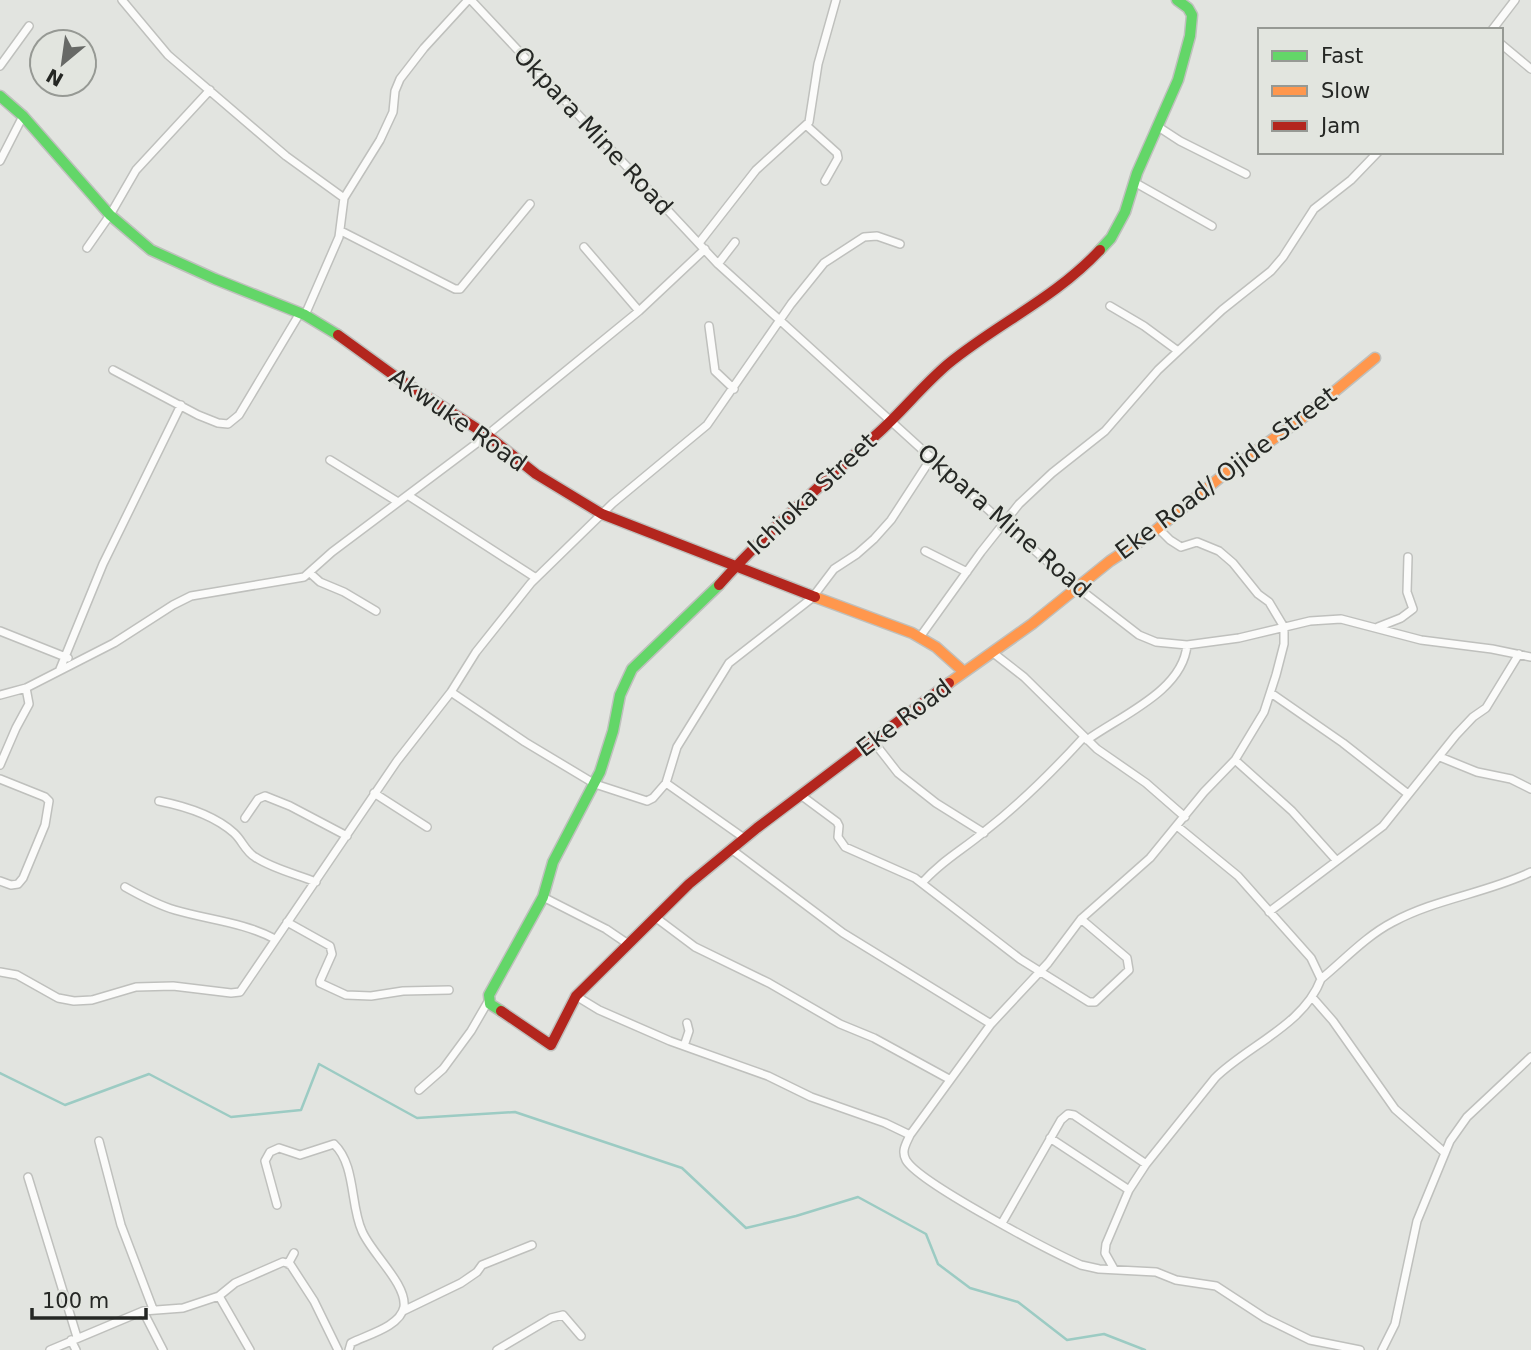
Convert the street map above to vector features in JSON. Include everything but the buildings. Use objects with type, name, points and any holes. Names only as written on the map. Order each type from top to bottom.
[{"type":"street","points":[[122,0],[168,55],[286,156],[344,198]]},
{"type":"street","points":[[113,370],[218,423],[228,424],[239,415],[302,314],[341,231],[344,198],[393,112],[395,91],[400,79],[469,0]]},
{"type":"street","name":"Okpara Mine Road","points":[[469,0],[718,264],[1004,524],[1077,587],[1139,635],[1156,642],[1186,645],[1340,619],[1421,639],[1531,657]]},
{"type":"street","points":[[0,695],[26,688],[114,643],[191,596],[289,581],[310,573],[332,552],[487,435],[639,311],[702,246],[756,170],[807,126],[811,118],[818,64],[836,0]]},
{"type":"street","name":"Ichioka Street","points":[[489,1000],[493,985],[543,897],[553,862],[594,783],[611,740],[620,695],[632,669],[712,593],[734,567],[891,422],[952,360],[1043,300],[1094,258],[1111,238],[1122,220],[1134,182],[1178,80],[1190,36],[1192,15],[1188,8],[1177,0]]},
{"type":"street","points":[[1494,28],[1515,0]]},
{"type":"street","points":[[0,66],[29,26]]},
{"type":"street","points":[[1503,46],[1531,68]]},
{"type":"street","points":[[88,248],[136,170],[210,90]]},
{"type":"street","name":"Akwuke Road","points":[[0,96],[23,116],[110,215],[137,240],[163,256],[302,314],[346,340],[396,377],[487,435],[529,470],[602,514],[920,637],[936,647],[964,672]]},
{"type":"street","points":[[0,160],[23,116]]},
{"type":"street","points":[[807,126],[837,153],[838,158],[825,181]]},
{"type":"street","points":[[1157,126],[1180,141],[1245,174]]},
{"type":"street","points":[[920,637],[1019,504],[1052,473],[1114,423],[1158,370],[1223,310],[1265,277],[1283,257],[1314,209],[1350,180],[1376,154]]},
{"type":"street","points":[[1134,182],[1212,226]]},
{"type":"street","points":[[341,231],[455,289],[460,289],[530,204]]},
{"type":"street","points":[[0,972],[17,975],[43,991],[74,1001],[92,1000],[136,987],[173,986],[240,992],[374,793],[452,692],[476,652],[536,578],[602,514],[707,425],[810,278],[824,263],[864,237],[877,236],[900,244]]},
{"type":"street","points":[[718,264],[735,242]]},
{"type":"street","points":[[584,247],[639,311]]},
{"type":"street","points":[[1110,306],[1178,351]]},
{"type":"street","points":[[709,327],[715,372],[734,389]]},
{"type":"street","name":"Eke Road/ Ojide Street","points":[[1077,587],[1158,528],[1228,471],[1309,413],[1375,358]]},
{"type":"street","points":[[60,670],[79,620],[181,405]]},
{"type":"street","points":[[452,692],[525,742],[594,783],[647,801],[666,783],[677,747],[727,665],[814,596],[834,569],[866,547],[886,526],[932,457]]},
{"type":"street","points":[[330,460],[398,502]]},
{"type":"street","points":[[409,496],[536,578]]},
{"type":"street","points":[[1158,528],[1181,547],[1197,542],[1219,551],[1258,594],[1269,602],[1284,627],[1283,644],[1271,693],[1257,726],[1235,760],[1204,792],[1142,867],[1081,919],[1041,971],[991,1024],[910,1135],[904,1151],[910,1166],[936,1186],[1081,1265],[1098,1269],[1156,1272],[1175,1280],[1216,1286],[1265,1318],[1310,1340],[1360,1350]]},
{"type":"street","points":[[925,551],[967,572]]},
{"type":"street","points":[[1377,627],[1401,618],[1413,609],[1407,592],[1408,557]]},
{"type":"street","points":[[310,573],[320,582],[346,593],[376,611]]},
{"type":"street","name":"Eke Road","points":[[489,1000],[495,1007],[551,1045],[576,996],[689,884],[744,838],[1077,587]]},
{"type":"street","points":[[0,631],[64,656],[73,663]]},
{"type":"street","points":[[922,883],[950,855],[984,833],[1025,798],[1085,738],[1119,718],[1132,714],[1165,684],[1184,661],[1186,645]]},
{"type":"street","points":[[992,652],[1024,677],[1085,738],[1146,783],[1185,817]]},
{"type":"street","points":[[1269,912],[1383,826],[1467,723],[1491,702],[1519,654]]},
{"type":"street","points":[[0,765],[29,704],[26,688]]},
{"type":"street","points":[[1271,693],[1343,743],[1408,794]]},
{"type":"street","points":[[873,741],[898,773],[936,803],[984,833]]},
{"type":"street","points":[[1440,757],[1477,772],[1511,779],[1531,789]]},
{"type":"street","points":[[1235,760],[1284,804],[1336,860]]},
{"type":"street","points":[[0,779],[49,801],[45,825],[19,884],[11,885],[0,881]]},
{"type":"street","points":[[666,783],[744,838]]},
{"type":"street","points":[[374,793],[427,827]]},
{"type":"street","points":[[244,818],[258,799],[265,796],[347,836]]},
{"type":"street","points":[[802,796],[837,822],[838,837],[842,845],[922,883],[1009,951],[1089,1002],[1095,1002],[1129,970],[1128,958],[1081,919]]},
{"type":"street","points":[[159,801],[209,818],[235,834],[245,849],[261,861],[316,881]]},
{"type":"street","points":[[1177,826],[1238,876],[1311,958],[1321,979]]},
{"type":"street","points":[[731,849],[843,933],[991,1024]]},
{"type":"street","points":[[1114,1269],[1105,1247],[1129,1190],[1201,1094],[1227,1066],[1276,1031],[1312,997],[1321,979],[1363,943],[1393,922],[1503,885],[1531,872]]},
{"type":"street","points":[[125,887],[177,911],[221,919],[275,939]]},
{"type":"street","points":[[543,897],[606,929],[628,944]]},
{"type":"street","points":[[655,918],[695,947],[779,988],[840,1024],[874,1038],[949,1079]]},
{"type":"street","points":[[286,922],[330,946],[332,954],[320,983],[334,990],[346,995],[371,996],[402,990],[449,990]]},
{"type":"street","points":[[576,996],[599,1010],[684,1046],[768,1076],[811,1097],[886,1123],[910,1135]]},
{"type":"street","points":[[1312,997],[1333,1021],[1395,1109],[1445,1153]]},
{"type":"street","points":[[418,1090],[443,1069],[471,1031],[489,1000]]},
{"type":"street","points":[[684,1046],[689,1031],[687,1023]]},
{"type":"street","points":[[1382,1350],[1395,1324],[1417,1221],[1455,1132],[1467,1117],[1531,1057]]},
{"type":"street","points":[[1002,1223],[1061,1120],[1070,1114],[1146,1164]]},
{"type":"street","points":[[1050,1138],[1129,1190]]},
{"type":"street","points":[[99,1141],[121,1225],[153,1309]]},
{"type":"street","points":[[277,1205],[265,1161],[270,1152],[279,1148],[300,1155],[334,1144],[339,1148],[346,1165],[363,1233],[402,1293],[402,1311]]},
{"type":"street","points":[[28,1177],[76,1350]]},
{"type":"street","points":[[349,1350],[351,1343],[388,1325],[402,1311],[461,1283],[482,1265],[532,1245]]},
{"type":"street","points":[[288,1264],[293,1253]]},
{"type":"street","points":[[50,1350],[143,1311],[183,1308],[219,1296],[235,1283],[283,1262],[288,1264],[314,1301],[338,1350]]},
{"type":"street","points":[[219,1296],[250,1350]]},
{"type":"street","points":[[143,1311],[163,1350]]},
{"type":"street","points":[[497,1350],[551,1318],[563,1315],[581,1336]]},
{"type":"waterway","points":[[0,1073],[65,1105],[149,1074],[231,1117],[301,1110],[319,1064],[417,1118],[515,1112],[682,1168],[746,1228],[858,1197],[926,1234],[938,1264],[970,1288],[1018,1302],[1067,1340],[1104,1334],[1145,1350]]},
{"type":"traffic: fast","points":[[1100,250],[1111,238],[1125,212],[1137,173],[1178,80],[1190,36],[1192,15],[1188,8],[1177,0]]},
{"type":"traffic: fast","points":[[0,96],[23,116],[110,215],[151,250],[305,315],[338,335]]},
{"type":"traffic: fast","points":[[501,1011],[490,1004],[489,995],[543,897],[553,862],[600,772],[613,731],[620,695],[632,669],[719,585]]},
{"type":"traffic: slow","points":[[949,683],[1032,624],[1110,561],[1151,534],[1228,471],[1300,420],[1375,358]]},
{"type":"traffic: slow","points":[[815,597],[912,633],[936,647],[964,672]]},
{"type":"traffic: jam","points":[[719,585],[776,527],[885,427],[948,364],[1064,283],[1100,250]]},
{"type":"traffic: jam","points":[[338,335],[396,377],[487,435],[536,474],[602,514],[815,597]]},
{"type":"traffic: jam","points":[[501,1011],[551,1045],[576,996],[689,884],[757,828],[949,683]]}]
